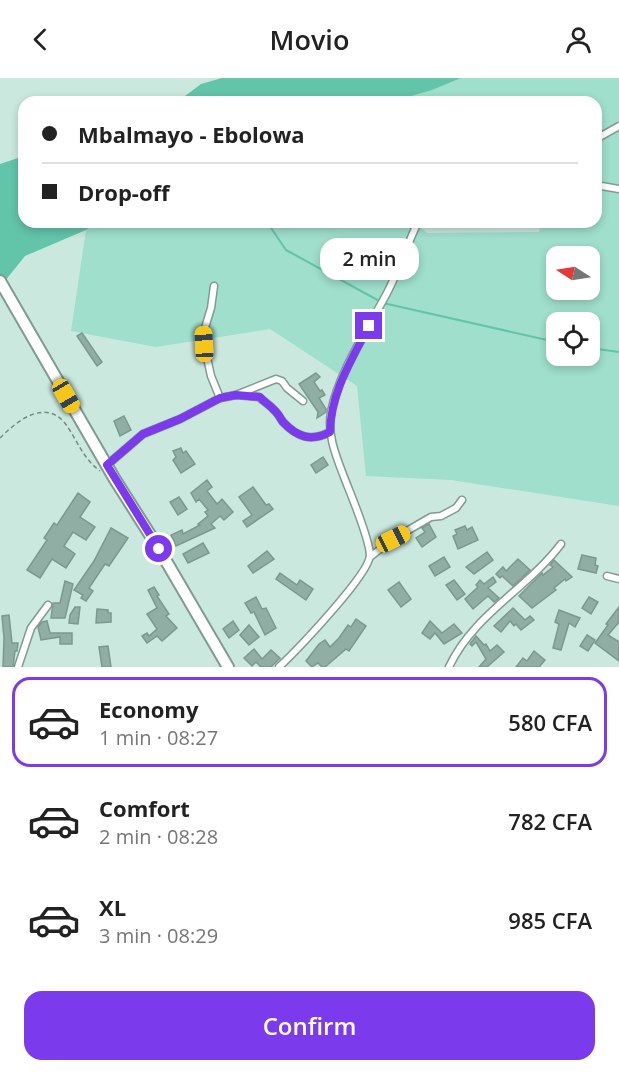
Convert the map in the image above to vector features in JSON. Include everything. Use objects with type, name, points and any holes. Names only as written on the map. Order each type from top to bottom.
[{"type":"highway","points":[[0,281],[114,478],[159,549],[228,667]]},
{"type":"street","points":[[602,136],[619,126]]},
{"type":"street","points":[[602,186],[619,189]]},
{"type":"street","points":[[370,557],[358,514],[334,452],[330,432],[331,413],[336,394],[388,290],[415,228]]},
{"type":"street","points":[[214,286],[211,308],[204,331],[204,344],[211,376],[220,398]]},
{"type":"street","points":[[107,465],[143,434],[180,419],[220,398],[236,395],[276,379],[282,381],[303,401]]},
{"type":"street","points":[[236,395],[260,397],[299,436],[320,437],[330,432]]},
{"type":"street","points":[[279,667],[304,643],[363,572],[370,557],[393,539],[431,517],[441,516],[456,508],[462,500]]},
{"type":"street","points":[[449,667],[461,644],[496,606],[549,560],[561,544]]},
{"type":"street","points":[[607,576],[619,579]]},
{"type":"street","points":[[18,667],[31,628],[48,605]]},
{"type":"path","points":[[0,438],[15,423],[33,413],[53,414],[64,422],[76,444],[97,469],[114,478]]},
{"type":"shaded area","points":[[222,78],[461,78],[412,96],[185,96],[201,84]]},
{"type":"shaded area","points":[[461,78],[619,78],[619,506],[451,480],[366,476],[357,386],[270,329],[156,347],[71,331],[86,230],[88,228],[422,228],[427,233],[539,232],[540,228],[602,228],[602,96],[411,96]]},
{"type":"shaded area","points":[[18,158],[18,228],[88,228],[25,256],[0,287],[0,164]]},
{"type":"building","points":[[82,333],[102,362],[97,366],[77,336]]},
{"type":"building","points":[[316,373],[320,377],[314,382],[325,395],[319,398],[326,409],[326,412],[317,418],[318,412],[299,384]]},
{"type":"building","points":[[124,416],[131,430],[120,436],[114,421]]},
{"type":"building","points":[[181,448],[195,464],[181,473],[173,460],[176,457],[173,451]]},
{"type":"building","points":[[323,457],[328,465],[316,473],[311,465]]},
{"type":"building","points":[[207,480],[212,487],[207,491],[217,504],[222,499],[233,512],[224,520],[220,516],[211,524],[215,528],[176,546],[171,535],[182,530],[183,534],[200,525],[198,524],[208,516],[205,512],[208,510],[199,499],[196,502],[191,493]]},
{"type":"building","points":[[253,487],[266,505],[269,504],[273,509],[247,527],[243,521],[252,515],[239,497]]},
{"type":"building","points":[[78,493],[90,502],[80,517],[95,527],[86,540],[73,532],[64,546],[75,554],[66,568],[52,559],[40,578],[27,570],[47,540],[44,538],[54,523],[57,525]]},
{"type":"building","points":[[179,497],[187,509],[178,515],[170,502]]},
{"type":"building","points":[[429,524],[436,537],[422,547],[416,538],[425,532],[422,528]]},
{"type":"building","points":[[465,526],[467,530],[472,527],[478,540],[458,549],[453,536],[457,534],[455,530]]},
{"type":"building","points":[[111,528],[128,538],[109,566],[105,564],[89,588],[93,591],[86,601],[81,598],[83,595],[74,590],[94,561]]},
{"type":"building","points":[[203,543],[209,553],[188,563],[183,554]]},
{"type":"building","points":[[267,551],[274,559],[253,573],[248,566]]},
{"type":"building","points":[[487,552],[493,560],[474,574],[466,567]]},
{"type":"building","points":[[582,555],[596,558],[595,565],[598,566],[596,573],[578,569]]},
{"type":"building","points":[[444,557],[450,567],[435,576],[429,566]]},
{"type":"building","points":[[518,559],[530,570],[513,586],[502,576],[500,578],[496,574],[503,567],[506,571]]},
{"type":"building","points":[[554,560],[572,577],[566,581],[565,579],[554,588],[556,590],[532,608],[519,596],[542,573],[543,575],[553,567],[550,565]]},
{"type":"building","points":[[280,573],[297,585],[300,580],[313,589],[306,600],[276,579]]},
{"type":"building","points":[[493,577],[496,582],[488,588],[499,598],[494,602],[488,596],[473,609],[465,599],[478,587],[476,585],[480,580],[484,584]]},
{"type":"building","points":[[454,580],[465,594],[457,600],[446,585]]},
{"type":"building","points":[[65,581],[73,584],[65,618],[51,618],[53,603],[60,603]]},
{"type":"building","points":[[399,582],[411,599],[401,607],[388,590]]},
{"type":"building","points":[[154,587],[169,614],[166,616],[177,628],[162,641],[157,636],[147,643],[142,636],[147,633],[149,636],[157,629],[147,614],[157,608],[148,590]]},
{"type":"building","points":[[256,597],[262,609],[266,608],[276,628],[265,635],[254,612],[251,613],[245,603]]},
{"type":"building","points":[[589,597],[598,602],[591,614],[582,608]]},
{"type":"building","points":[[75,607],[80,607],[78,624],[69,623],[70,615]]},
{"type":"building","points":[[619,607],[619,622],[608,635],[619,642],[619,661],[595,643]]},
{"type":"building","points":[[513,608],[525,620],[530,616],[534,620],[521,630],[510,621],[501,632],[494,626]]},
{"type":"building","points":[[97,609],[108,610],[108,613],[111,613],[111,622],[96,623]]},
{"type":"building","points":[[559,610],[580,618],[575,627],[569,623],[561,650],[553,648],[559,624],[555,622]]},
{"type":"building","points":[[9,615],[12,643],[18,643],[13,667],[3,667],[2,616]]},
{"type":"building","points":[[356,619],[366,626],[349,651],[346,649],[325,667],[318,663],[312,667],[306,661],[325,640],[330,647]]},
{"type":"building","points":[[47,621],[50,633],[72,633],[72,644],[60,644],[60,637],[41,640],[38,627],[42,622]]},
{"type":"building","points":[[233,621],[239,630],[229,638],[223,629]]},
{"type":"building","points":[[430,621],[442,633],[454,624],[462,633],[444,644],[435,633],[430,639],[422,633]]},
{"type":"building","points":[[249,625],[259,637],[249,645],[240,635]]},
{"type":"building","points":[[587,635],[595,640],[588,651],[580,646]]},
{"type":"building","points":[[476,636],[484,645],[486,644],[490,651],[497,645],[504,652],[487,667],[479,667],[486,659],[476,642],[472,646],[470,644]]},
{"type":"building","points":[[108,646],[111,667],[102,667],[99,647]]},
{"type":"building","points":[[254,649],[262,659],[271,650],[280,658],[271,667],[261,667],[256,662],[252,666],[244,658]]},
{"type":"building","points":[[534,651],[545,660],[539,667],[516,667],[523,658],[527,661]]},
{"type":"waterway","points":[[271,228],[286,250],[383,303],[546,340]]},
{"type":"waterway","points":[[600,349],[619,352]]},
{"type":"route","points":[[159,549],[107,465],[143,434],[180,419],[220,398],[236,395],[260,397],[299,436],[320,437],[330,432],[331,413],[336,394],[369,326]]}]
